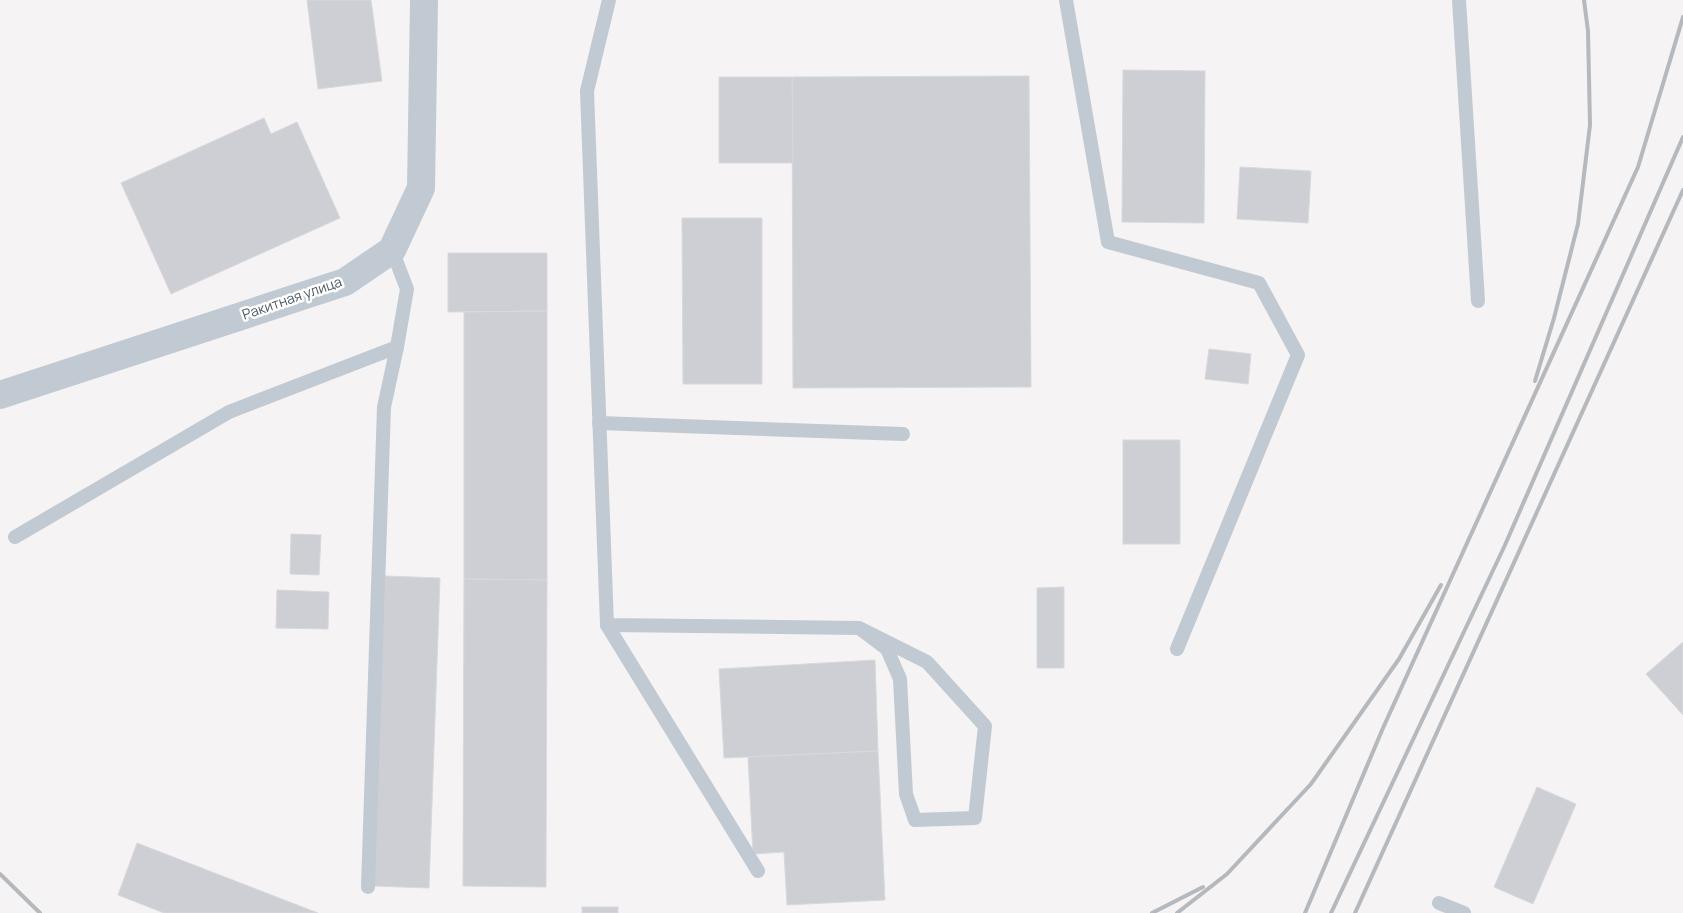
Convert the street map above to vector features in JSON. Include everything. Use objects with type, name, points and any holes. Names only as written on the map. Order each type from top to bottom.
[{"type":"street","points":[[392,250],[421,188],[424,0]]},
{"type":"street","name":"Ракитная улица","points":[[0,395],[344,282],[392,250]]},
{"type":"lane","points":[[609,0],[587,91],[607,625],[758,871]]},
{"type":"lane","points":[[1066,0],[1108,242],[1258,283],[1298,355],[1177,649]]},
{"type":"lane","points":[[1459,0],[1478,301]]},
{"type":"lane","points":[[368,887],[384,407],[398,347],[406,289],[392,250]]},
{"type":"lane","points":[[15,538],[229,412],[398,347]]},
{"type":"lane","points":[[599,423],[903,434]]},
{"type":"lane","points":[[607,625],[859,628],[927,662],[985,726],[975,818],[915,820],[906,794],[900,679],[887,649],[859,628]]},
{"type":"lane","points":[[1439,902],[1464,913]]},
{"type":"building","points":[[307,0],[371,0],[382,81],[318,89]]},
{"type":"building","points":[[1123,70],[1205,71],[1204,223],[1122,222]]},
{"type":"building","points":[[1029,76],[1031,387],[793,388],[792,77]]},
{"type":"building","points":[[719,77],[792,77],[793,163],[719,163]]},
{"type":"building","points":[[264,118],[271,134],[297,122],[340,218],[171,294],[121,183]]},
{"type":"building","points":[[1240,167],[1311,171],[1308,223],[1237,219]]},
{"type":"building","points":[[682,218],[762,218],[762,384],[683,384]]},
{"type":"building","points":[[448,253],[547,253],[547,311],[448,312]]},
{"type":"building","points":[[547,311],[547,580],[464,579],[464,312]]},
{"type":"building","points":[[1209,349],[1251,354],[1248,384],[1205,379]]},
{"type":"building","points":[[1123,440],[1180,440],[1180,544],[1123,544]]},
{"type":"building","points":[[291,534],[321,535],[319,575],[290,574]]},
{"type":"building","points":[[385,576],[440,578],[429,888],[373,886]]},
{"type":"building","points":[[464,579],[547,580],[546,887],[463,886]]},
{"type":"building","points":[[1064,587],[1064,668],[1037,668],[1037,588]]},
{"type":"building","points":[[277,590],[329,592],[328,629],[276,628]]},
{"type":"building","points":[[1683,642],[1683,715],[1646,674]]},
{"type":"building","points":[[875,660],[878,751],[724,758],[719,669]]},
{"type":"building","points":[[878,751],[885,900],[787,905],[784,852],[753,854],[748,757]]},
{"type":"building","points":[[1537,787],[1576,804],[1533,904],[1494,887]]},
{"type":"building","points":[[137,843],[318,913],[164,913],[118,895]]},
{"type":"building","points":[[582,907],[618,907],[618,913],[582,913]]},
{"type":"railway","points":[[1535,381],[1554,318],[1578,224],[1590,125],[1588,31],[1584,0]]},
{"type":"railway","points":[[1305,913],[1383,728],[1638,167],[1683,17]]},
{"type":"railway","points":[[1331,913],[1505,545],[1683,137]]},
{"type":"railway","points":[[1355,913],[1683,190]]},
{"type":"railway","points":[[1177,913],[1227,874],[1311,784],[1399,659],[1441,585]]},
{"type":"railway","points":[[0,874],[40,913]]},
{"type":"railway","points":[[1152,913],[1203,887]]}]
